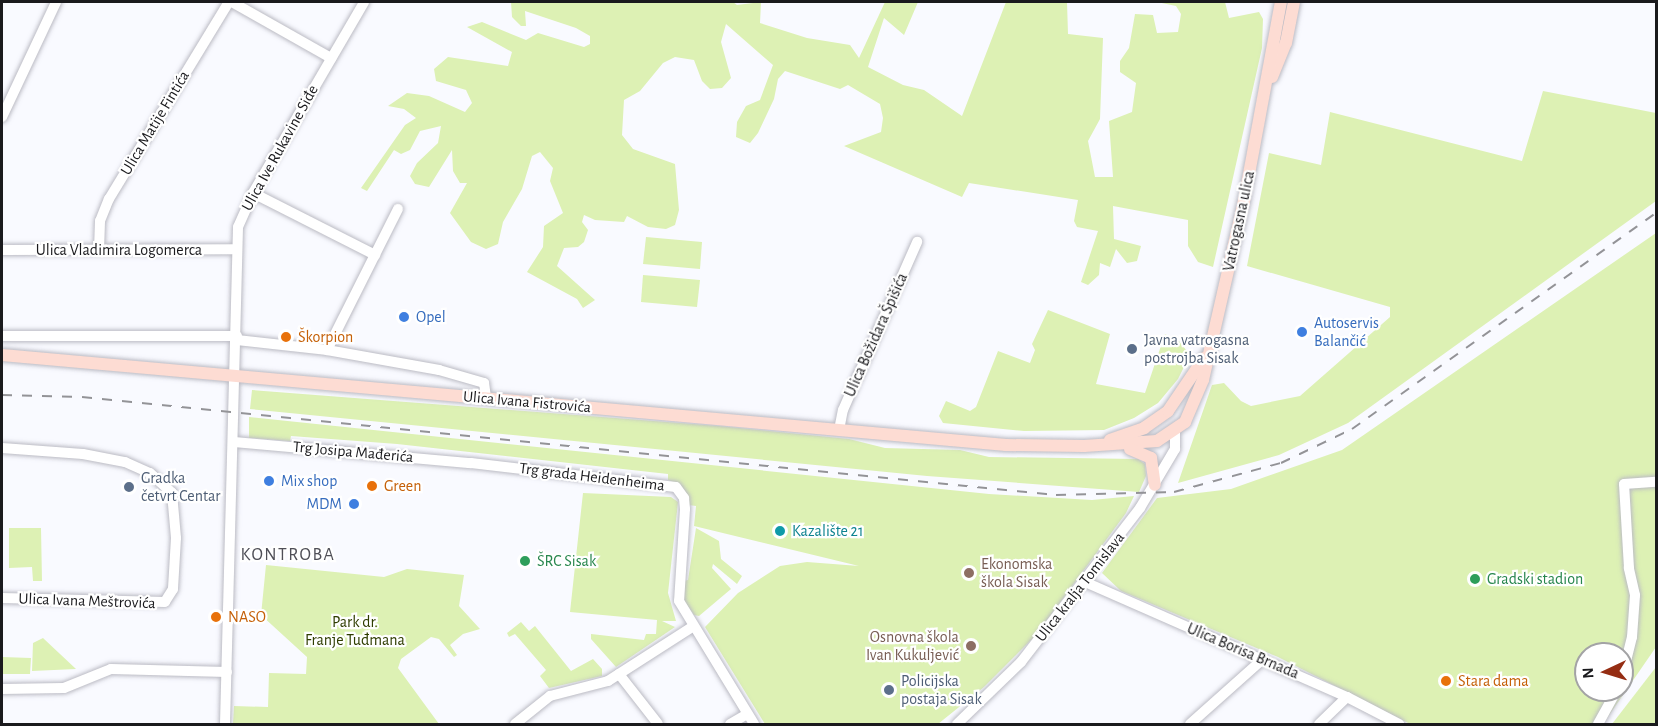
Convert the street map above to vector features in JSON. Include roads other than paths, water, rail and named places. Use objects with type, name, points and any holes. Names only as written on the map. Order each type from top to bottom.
[{"type":"main road","name":"Vatrogasna ulica","points":[[1175,432],[1192,409],[1216,333],[1266,89],[1281,2]]},
{"type":"main road","points":[[1266,89],[1282,54],[1294,2]]},
{"type":"main road","points":[[1084,446],[1132,433],[1168,411],[1187,388],[1216,333]]},
{"type":"main road","name":"Ulica Ivana Fistrovića","points":[[2,355],[236,378],[839,430],[1052,446],[1084,446]]},
{"type":"main road","points":[[1084,446],[1157,441],[1175,432]]},
{"type":"main road","points":[[1114,445],[1147,453],[1155,467],[1155,485]]},
{"type":"street","points":[[2,117],[56,2]]},
{"type":"street","points":[[231,2],[331,58]]},
{"type":"street","name":"Ulica Matije Fintića","points":[[99,250],[100,221],[109,199],[231,2]]},
{"type":"street","name":"Ulica Ive Rukavine Siđe","points":[[225,724],[236,378],[237,249],[240,222],[252,193],[364,2]]},
{"type":"street","points":[[252,193],[375,255]]},
{"type":"street","points":[[327,350],[398,209]]},
{"type":"street","name":"Ulica Božidara Špišića","points":[[839,430],[843,410],[917,242]]},
{"type":"street","name":"Ulica Vladimira Logomerca","points":[[2,250],[237,249]]},
{"type":"street","name":"Ulica Ivana Fistrovića","points":[[2,336],[237,338],[327,350],[439,370],[485,385],[486,398]]},
{"type":"street","name":"Ulica kralja Tomislava","points":[[957,724],[1021,662],[1085,582],[1155,485],[1175,449],[1175,432]]},
{"type":"street","name":"Trg Josipa Mađerića","points":[[234,442],[471,463]]},
{"type":"street","name":"Ulica Ivana Meštrovića","points":[[2,448],[83,454],[125,462],[150,473],[172,493],[176,538],[173,589],[165,602],[2,598]]},
{"type":"street","name":"Trg grada Heidenheima","points":[[471,463],[676,487],[684,498],[685,509],[678,593],[692,627]]},
{"type":"street","points":[[1631,642],[1635,596],[1629,567],[1624,484],[1656,482]]},
{"type":"street","name":"Ulica Borisa Brnada","points":[[1085,582],[1263,659],[1347,697],[1399,724]]},
{"type":"street","points":[[515,724],[550,696],[608,681],[692,627],[754,724]]},
{"type":"street","points":[[1190,724],[1263,659]]},
{"type":"street","points":[[2,689],[64,688],[111,669],[226,672]]},
{"type":"street","points":[[619,674],[658,724]]},
{"type":"street","points":[[1319,724],[1347,697]]},
{"type":"street","points":[[1598,724],[1610,702]]},
{"type":"street","points":[[730,724],[747,714]]},
{"type":"railway","points":[[2,395],[82,397],[1056,495],[1174,492],[1281,463],[1352,429],[1656,213]]},
{"type":"place","name":"Opel","points":[[404,317]]},
{"type":"place","name":"Autoservis Balančić","points":[[1302,332]]},
{"type":"place","name":"Škorpion","points":[[286,337]]},
{"type":"place","name":"Javna vatrogasna postrojba Sisak","points":[[1132,349]]},
{"type":"place","name":"Mix shop","points":[[269,481]]},
{"type":"place","name":"Green","points":[[372,486]]},
{"type":"place","name":"Gradka četvrt Centar","points":[[129,487]]},
{"type":"place","name":"MDM","points":[[354,504]]},
{"type":"place","name":"Kazalište 21","points":[[780,531]]},
{"type":"place","name":"ŠRC Sisak","points":[[525,561]]},
{"type":"place","name":"Ekonomska škola Sisak","points":[[969,573]]},
{"type":"place","name":"Gradski stadion","points":[[1475,579]]},
{"type":"place","name":"NASO","points":[[216,617]]},
{"type":"place","name":"Osnovna škola Ivan Kukuljević","points":[[971,646]]},
{"type":"place","name":"Stara dama","points":[[1446,681]]},
{"type":"place","name":"Policijska postaja Sisak","points":[[889,690]]},
{"type":"district","name":"KONTROBA","points":[[288,555]]},
{"type":"park label","name":"Park dr. Franje Tuđmana","points":[[355,631]]}]
